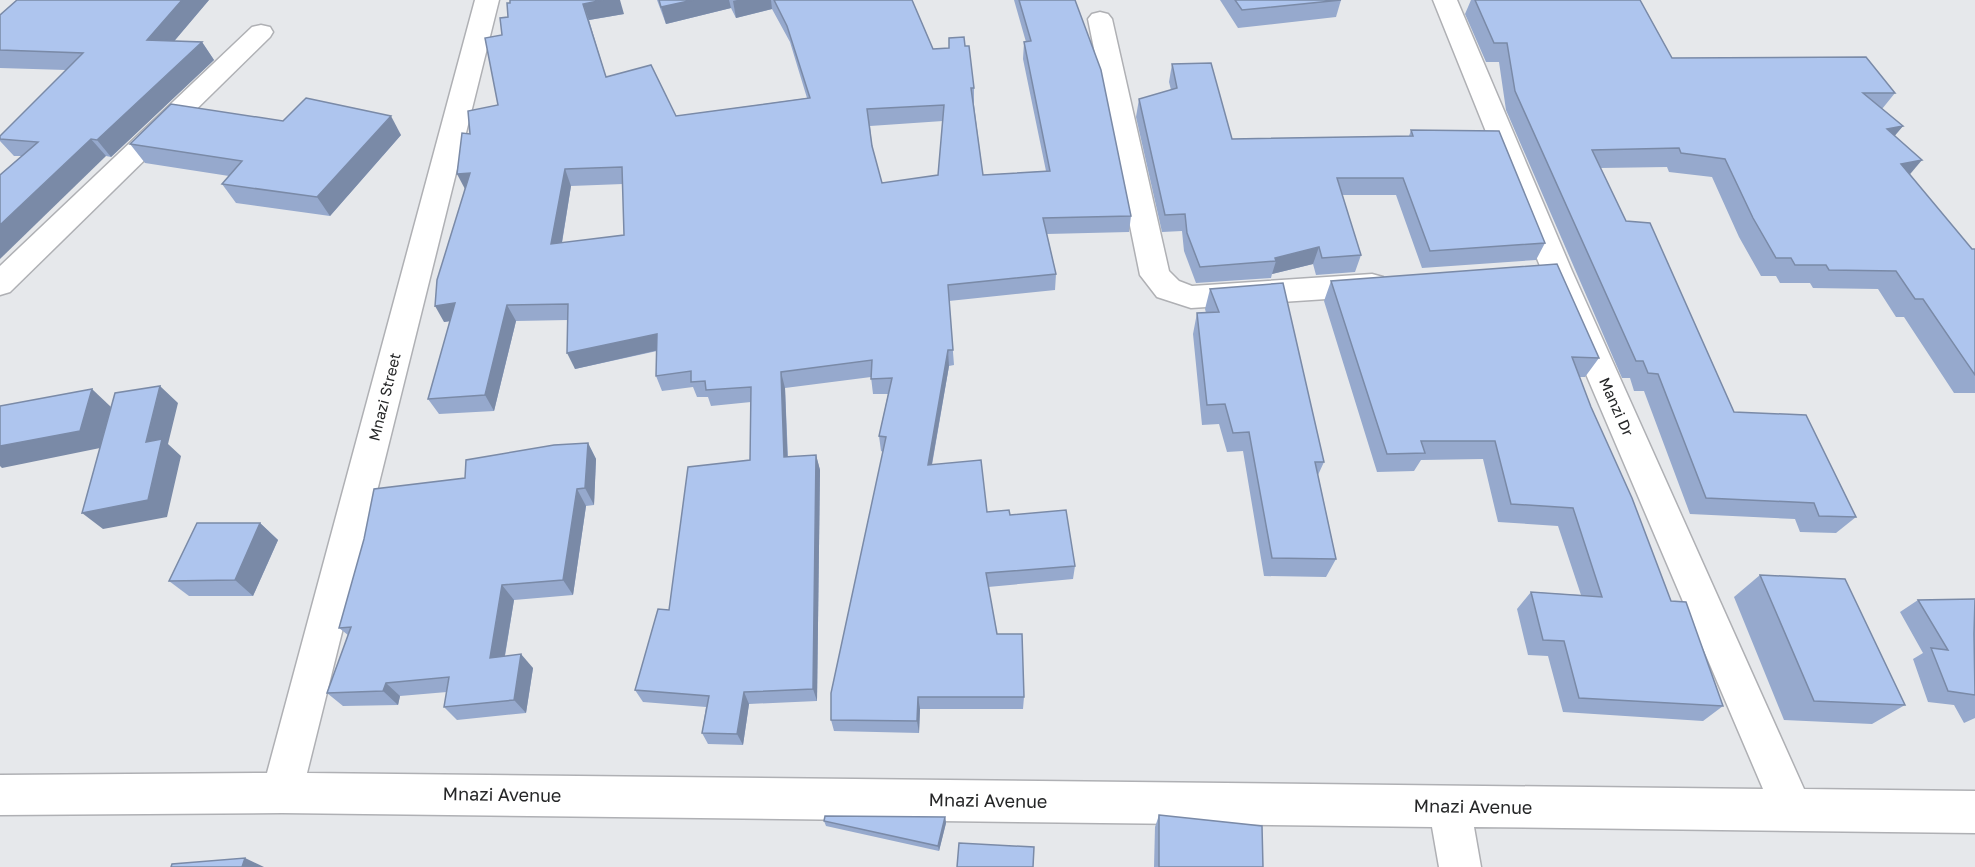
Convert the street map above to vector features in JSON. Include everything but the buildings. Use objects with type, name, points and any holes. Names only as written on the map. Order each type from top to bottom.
[{"type":"street","name":"Mnazi Street","points":[[282,793],[487,0]]},
{"type":"street","name":"Manzi Dr","points":[[1445,0],[1545,272],[1793,811]]},
{"type":"street","points":[[1100,19],[1155,274],[1168,289],[1191,297],[1392,284]]},
{"type":"street","points":[[0,284],[261,32]]},
{"type":"street","name":"Mnazi Avenue","points":[[0,795],[282,793],[1975,812]]},
{"type":"street","points":[[1449,807],[1460,867]]}]
